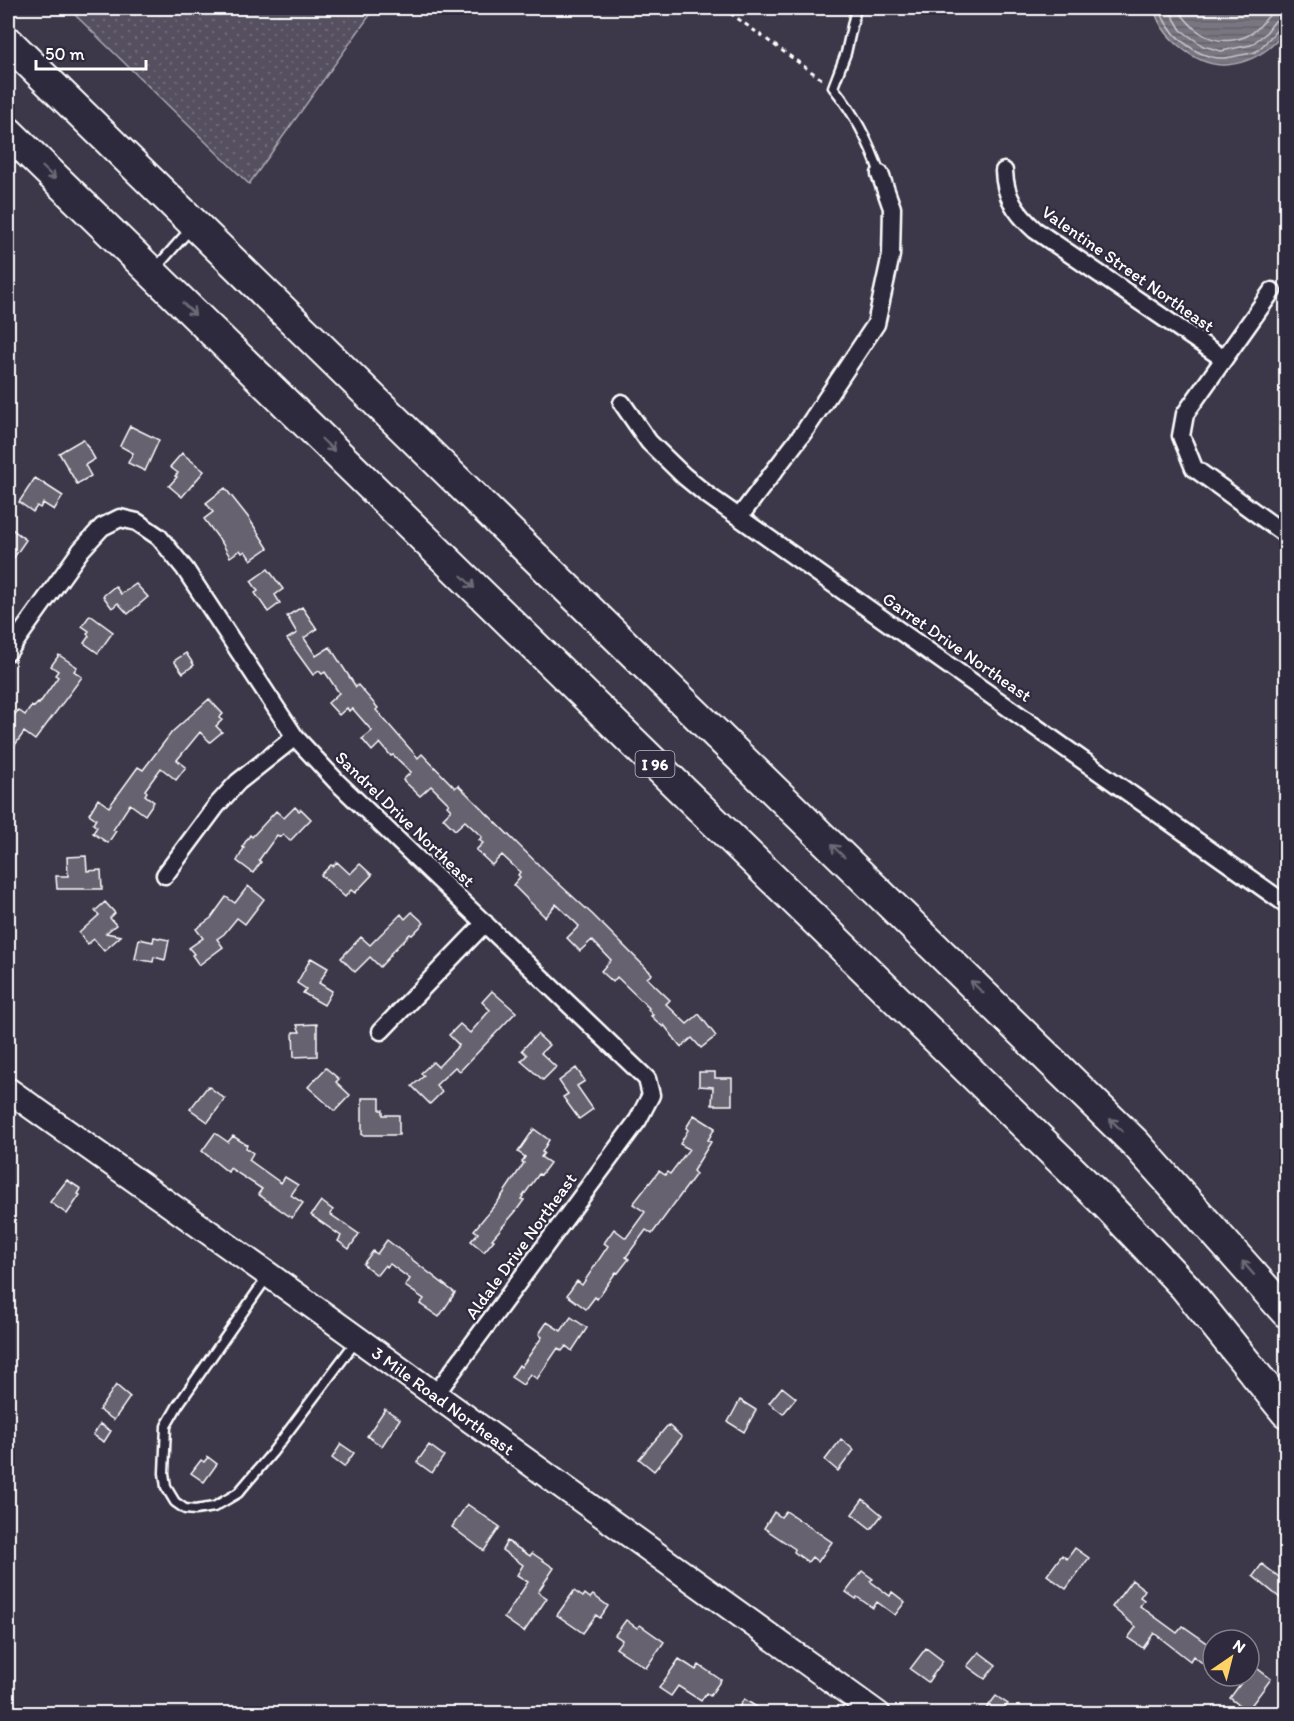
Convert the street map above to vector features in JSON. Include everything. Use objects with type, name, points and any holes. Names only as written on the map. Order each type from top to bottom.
[{"type":"highway","points":[[8,42],[1136,1144],[1287,1312]]},
{"type":"highway","name":"I 96","points":[[8,132],[1106,1204],[1185,1287],[1287,1412]]},
{"type":"main road","name":"3 Mile Road Northeast","points":[[8,1090],[878,1713]]},
{"type":"street","name":"Valentine Street Northeast","points":[[1004,171],[1008,196],[1024,220],[1035,230],[1224,359]]},
{"type":"street","points":[[740,516],[806,429],[876,324],[891,255],[892,208],[880,174]]},
{"type":"street","points":[[1272,291],[1185,414],[1181,436],[1194,468],[1287,535]]},
{"type":"street","name":"Garret Drive Northeast","points":[[622,403],[649,442],[706,494],[1287,904]]},
{"type":"street","name":"Sandrel Drive Northeast","points":[[8,652],[81,550],[102,526],[120,518],[141,525],[159,537],[185,569],[295,737],[337,782],[646,1079],[651,1095],[638,1120]]},
{"type":"street","points":[[165,875],[217,805],[238,782],[295,737]]},
{"type":"street","points":[[381,1031],[485,923]]},
{"type":"street","name":"Aldale Drive Northeast","points":[[435,1395],[638,1120]]},
{"type":"lane","points":[[856,8],[846,53],[833,87],[861,126],[880,174]]},
{"type":"lane","points":[[151,273],[194,224]]},
{"type":"lane","points":[[268,1275],[178,1405],[166,1426],[164,1473],[166,1487],[175,1502],[185,1509],[195,1510],[214,1507],[238,1493],[272,1453],[357,1339]]},
{"type":"path","points":[[723,8],[833,87]]},
{"type":"shaded area","points":[[68,8],[375,8],[249,184]]},
{"type":"water","points":[[1154,8],[1286,8],[1287,22],[1282,35],[1264,52],[1241,62],[1222,65],[1200,59],[1179,46],[1163,28]]},
{"type":"building","points":[[130,426],[159,440],[145,471],[128,463],[133,453],[120,446]]},
{"type":"building","points":[[83,439],[95,459],[85,465],[91,476],[77,484],[59,453]]},
{"type":"building","points":[[182,453],[204,471],[182,497],[169,486],[178,473],[170,467]]},
{"type":"building","points":[[35,478],[63,496],[54,510],[43,503],[33,512],[19,502]]},
{"type":"building","points":[[225,488],[248,517],[268,548],[251,560],[245,551],[242,553],[240,550],[230,557],[204,519],[213,512],[206,503]]},
{"type":"building","points":[[8,526],[26,540],[8,566]]},
{"type":"building","points":[[268,569],[283,589],[275,595],[280,603],[268,612],[255,593],[258,591],[251,581]]},
{"type":"building","points":[[136,584],[148,597],[128,614],[118,603],[112,608],[103,596],[115,586],[121,594]]},
{"type":"building","points":[[302,607],[317,629],[304,638],[316,656],[330,647],[356,687],[358,685],[378,708],[376,710],[418,758],[422,754],[455,788],[458,785],[592,914],[652,974],[647,978],[670,1000],[666,1004],[687,1024],[699,1014],[716,1036],[701,1048],[692,1038],[681,1047],[664,1025],[663,1027],[651,1016],[653,1015],[649,1008],[617,977],[613,982],[601,971],[611,960],[592,940],[580,951],[567,938],[579,926],[556,904],[545,917],[513,885],[520,877],[518,875],[520,872],[502,855],[492,865],[476,850],[483,843],[479,840],[482,837],[465,821],[455,830],[443,818],[451,810],[447,806],[449,804],[431,786],[420,796],[403,780],[411,772],[393,755],[391,756],[380,743],[372,751],[362,739],[372,731],[352,708],[349,711],[347,708],[339,715],[328,703],[339,693],[325,672],[322,674],[319,671],[313,675],[287,639],[297,633],[287,616]]},
{"type":"building","points":[[90,615],[113,632],[98,653],[84,643],[89,636],[87,634],[89,631],[82,626]]},
{"type":"building","points":[[186,653],[194,665],[183,673],[174,661]]},
{"type":"building","points":[[59,655],[77,667],[74,671],[82,677],[35,740],[24,732],[8,755],[8,724],[18,710],[25,715],[32,706],[39,704],[58,677],[55,675],[58,671],[51,666]]},
{"type":"building","points":[[209,699],[223,714],[219,718],[222,720],[216,726],[222,732],[210,742],[200,732],[177,760],[186,767],[176,780],[161,768],[145,790],[147,792],[145,795],[154,802],[145,815],[130,804],[113,830],[116,831],[108,843],[93,833],[97,827],[93,824],[96,819],[89,814],[98,799],[109,807],[138,767],[143,770],[172,732]]},
{"type":"building","points":[[295,807],[299,811],[301,809],[311,819],[290,841],[283,834],[280,837],[277,835],[259,860],[261,862],[253,873],[237,861],[250,835],[252,837],[276,811],[284,818]]},
{"type":"building","points":[[86,856],[87,871],[101,870],[102,889],[57,889],[56,876],[68,876],[67,857]]},
{"type":"building","points":[[337,862],[350,874],[360,864],[372,875],[355,893],[351,890],[345,897],[321,875]]},
{"type":"building","points":[[248,886],[264,899],[245,924],[237,918],[217,939],[223,947],[199,965],[189,948],[203,938],[196,929],[211,918],[226,897],[235,903]]},
{"type":"building","points":[[105,902],[115,913],[110,918],[116,925],[106,933],[121,936],[104,951],[94,939],[88,944],[79,933],[99,915],[95,911]]},
{"type":"building","points":[[412,912],[424,923],[390,954],[380,967],[370,957],[355,972],[341,958],[361,937],[370,945],[401,914],[405,919]]},
{"type":"building","points":[[154,937],[169,940],[165,960],[154,957],[153,962],[135,959],[139,939],[153,942]]},
{"type":"building","points":[[311,958],[328,968],[319,983],[332,991],[324,1005],[303,993],[306,989],[297,983]]},
{"type":"building","points":[[492,991],[516,1012],[460,1071],[455,1067],[436,1085],[442,1092],[430,1104],[412,1086],[424,1076],[421,1073],[433,1062],[438,1067],[459,1045],[449,1035],[460,1024],[470,1033],[490,1010],[482,1002]]},
{"type":"building","points":[[317,1024],[317,1056],[294,1057],[293,1032],[300,1032],[297,1025]]},
{"type":"building","points":[[537,1034],[549,1045],[541,1053],[556,1067],[543,1080],[521,1061],[527,1055],[522,1050]]},
{"type":"building","points":[[326,1068],[339,1079],[336,1082],[350,1095],[335,1111],[308,1087]]},
{"type":"building","points":[[576,1068],[585,1081],[577,1086],[593,1109],[579,1119],[563,1097],[568,1094],[559,1081]]},
{"type":"building","points":[[699,1072],[715,1072],[715,1078],[732,1078],[732,1105],[712,1105],[713,1087],[699,1086]]},
{"type":"building","points":[[208,1086],[225,1099],[208,1122],[190,1109]]},
{"type":"building","points":[[362,1098],[380,1098],[380,1110],[383,1110],[383,1115],[399,1115],[399,1135],[362,1135]]},
{"type":"building","points":[[694,1115],[715,1128],[708,1140],[711,1142],[693,1171],[696,1174],[652,1234],[646,1230],[626,1257],[629,1259],[618,1273],[616,1272],[597,1299],[595,1297],[586,1309],[567,1295],[577,1281],[582,1285],[608,1246],[604,1243],[614,1229],[626,1238],[645,1212],[633,1204],[659,1171],[665,1175],[667,1172],[670,1174],[689,1149],[680,1144]]},
{"type":"building","points":[[534,1129],[549,1140],[541,1157],[550,1163],[541,1175],[539,1174],[521,1199],[524,1200],[484,1252],[471,1241],[478,1233],[474,1230],[499,1200],[524,1163],[522,1162],[525,1157],[518,1152]]},
{"type":"building","points":[[215,1133],[228,1142],[233,1136],[247,1145],[246,1148],[253,1153],[249,1160],[281,1183],[285,1177],[298,1185],[291,1195],[303,1203],[292,1218],[258,1194],[262,1189],[230,1168],[228,1172],[202,1151]]},
{"type":"building","points":[[67,1180],[81,1189],[78,1194],[80,1195],[67,1214],[50,1202]]},
{"type":"building","points":[[321,1201],[333,1210],[330,1214],[359,1234],[349,1249],[338,1241],[341,1236],[311,1215]]},
{"type":"building","points":[[387,1240],[455,1293],[439,1317],[420,1304],[424,1299],[405,1286],[410,1279],[390,1264],[387,1267],[385,1265],[377,1275],[363,1264],[373,1251],[377,1254]]},
{"type":"building","points":[[571,1317],[587,1328],[572,1351],[566,1346],[562,1351],[558,1348],[537,1379],[530,1374],[523,1385],[511,1377],[542,1337],[539,1334],[547,1322],[561,1331]]},
{"type":"building","points":[[116,1385],[130,1397],[114,1420],[99,1410]]},
{"type":"building","points":[[782,1387],[796,1398],[783,1414],[769,1403]]},
{"type":"building","points":[[740,1400],[756,1410],[744,1432],[728,1422]]},
{"type":"building","points":[[385,1409],[400,1419],[382,1446],[367,1436]]},
{"type":"building","points":[[100,1424],[111,1431],[104,1442],[93,1435]]},
{"type":"building","points":[[668,1425],[682,1437],[654,1471],[639,1459]]},
{"type":"building","points":[[841,1439],[854,1450],[838,1471],[825,1460]]},
{"type":"building","points":[[341,1444],[354,1453],[344,1467],[332,1458]]},
{"type":"building","points":[[429,1445],[444,1456],[432,1473],[417,1462]]},
{"type":"building","points":[[208,1457],[217,1464],[204,1482],[191,1473],[201,1460],[204,1462]]},
{"type":"building","points":[[863,1499],[882,1515],[871,1529],[852,1514]]},
{"type":"building","points":[[467,1504],[500,1527],[484,1551],[452,1527]]},
{"type":"building","points":[[786,1511],[832,1542],[818,1562],[812,1557],[808,1562],[794,1552],[795,1549],[764,1528],[774,1512],[781,1517]]},
{"type":"building","points":[[507,1541],[530,1556],[532,1553],[554,1568],[538,1592],[547,1598],[524,1632],[504,1618],[528,1582],[517,1575],[523,1565],[502,1550]]},
{"type":"building","points":[[1075,1548],[1089,1558],[1066,1589],[1047,1575],[1062,1555],[1067,1559]]},
{"type":"building","points":[[1262,1564],[1287,1583],[1287,1589],[1280,1598],[1253,1576]]},
{"type":"building","points":[[862,1571],[873,1579],[870,1581],[890,1596],[892,1592],[905,1602],[895,1615],[877,1602],[873,1608],[846,1592]]},
{"type":"building","points":[[1132,1580],[1145,1590],[1140,1597],[1144,1600],[1140,1606],[1177,1633],[1183,1626],[1201,1639],[1201,1662],[1193,1656],[1190,1661],[1154,1633],[1143,1648],[1128,1638],[1136,1627],[1112,1607]]},
{"type":"building","points":[[574,1591],[583,1597],[585,1594],[590,1598],[593,1595],[608,1606],[600,1618],[596,1615],[583,1633],[557,1615]]},
{"type":"building","points":[[626,1620],[637,1628],[640,1625],[664,1642],[646,1668],[616,1648],[622,1640],[615,1635]]},
{"type":"building","points":[[926,1648],[943,1661],[928,1682],[910,1669]]},
{"type":"building","points":[[979,1652],[996,1665],[985,1679],[967,1666]]},
{"type":"building","points":[[679,1659],[696,1670],[699,1665],[721,1680],[710,1696],[706,1693],[701,1701],[678,1686],[671,1696],[659,1688]]},
{"type":"building","points":[[1261,1671],[1271,1679],[1247,1711],[1230,1698],[1237,1688],[1261,1688]]},
{"type":"building","points":[[996,1696],[1008,1704],[1001,1713],[983,1713]]},
{"type":"building","points":[[744,1699],[766,1713],[735,1713]]}]
